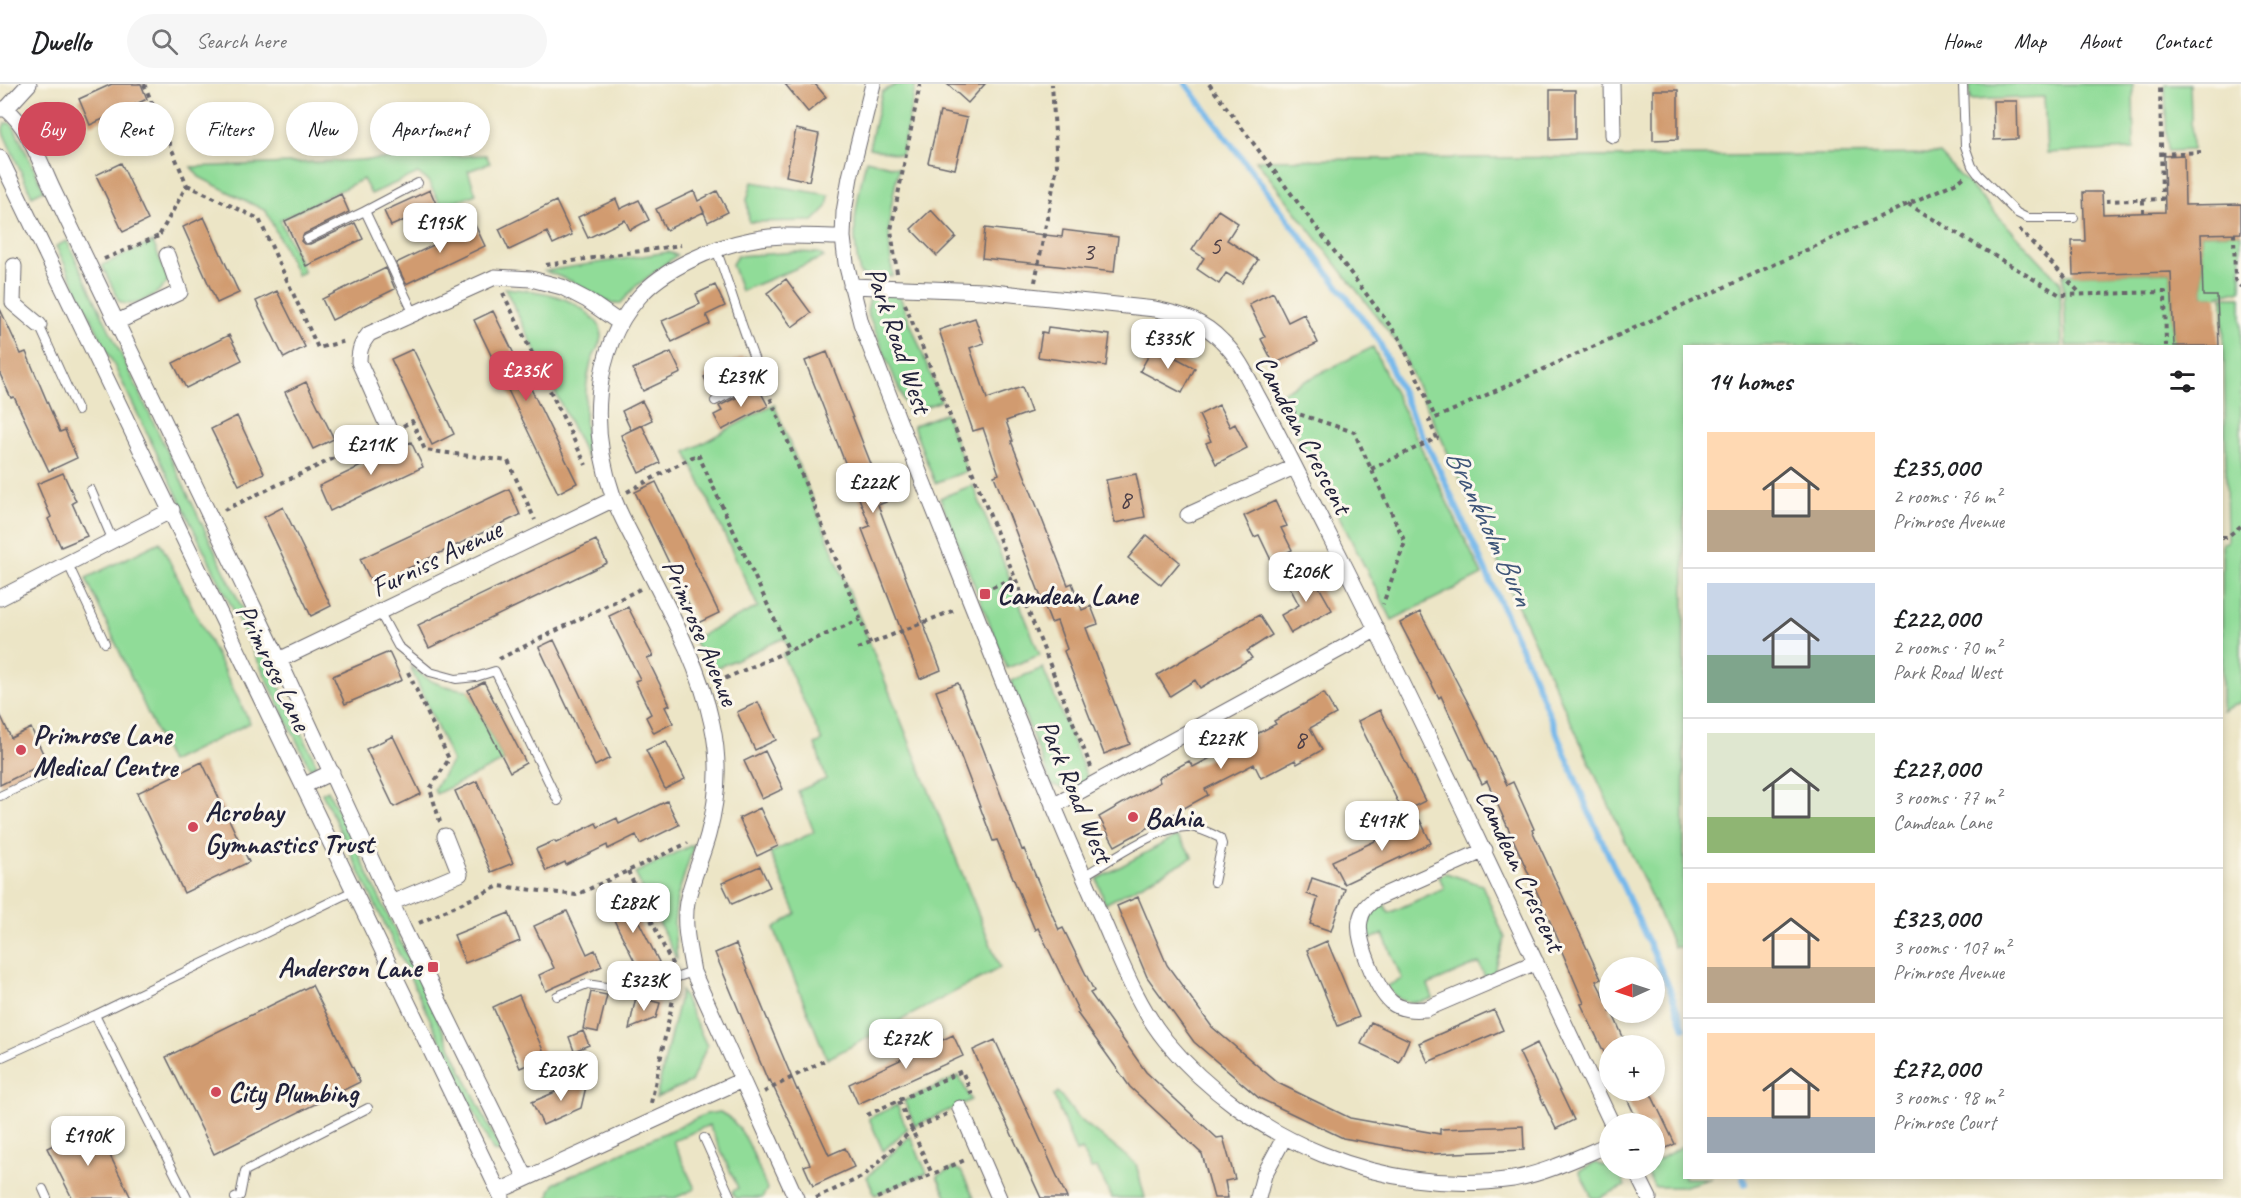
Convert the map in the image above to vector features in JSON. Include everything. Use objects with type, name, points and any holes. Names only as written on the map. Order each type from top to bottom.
[{"type":"street","points":[[3,109],[28,84]]},
{"type":"street","name":"Park Road West","points":[[873,84],[844,212],[843,237],[851,286],[861,322],[1053,806],[1135,993],[1165,1040],[1200,1076],[1238,1108],[1284,1138],[1327,1157],[1376,1174],[1424,1181],[1472,1183],[1515,1178],[1569,1161],[1599,1149]]},
{"type":"street","points":[[1612,84],[1613,135]]},
{"type":"street","name":"Primrose Lane","points":[[3,109],[14,115],[22,125],[279,660],[404,930],[526,1179]]},
{"type":"street","name":"Primrose Lane","points":[[0,160],[172,510],[501,1195]]},
{"type":"street","name":"Primrose Avenue","points":[[792,1197],[751,1099],[693,972],[686,936],[687,904],[708,834],[717,790],[717,754],[712,723],[702,688],[655,582],[614,499],[604,468],[598,434],[598,402],[604,361],[620,323],[640,296],[667,274],[695,257],[750,239],[779,236],[843,237]]},
{"type":"street","points":[[117,322],[180,292],[167,255]]},
{"type":"street","points":[[14,266],[7,306],[39,325]]},
{"type":"street","points":[[390,432],[359,362],[362,342],[369,334],[495,277],[531,279],[562,287],[587,300],[620,323]]},
{"type":"street","name":"Camdean Crescent","points":[[851,286],[1032,296],[1155,309],[1178,313],[1203,324],[1223,342],[1241,365],[1267,412],[1374,624],[1485,850],[1607,1113]]},
{"type":"street","points":[[1188,514],[1294,467]]},
{"type":"street","name":"Furniss Avenue","points":[[279,660],[381,613],[614,499]]},
{"type":"street","points":[[0,598],[172,510]]},
{"type":"street","points":[[1053,806],[1374,624]]},
{"type":"street","points":[[303,786],[332,772]]},
{"type":"street","points":[[392,903],[460,874],[445,836]]},
{"type":"street","points":[[1485,850],[1375,899],[1364,908],[1359,923],[1360,938],[1381,992],[1392,1003],[1408,1010],[1426,1009],[1536,962]]},
{"type":"street","points":[[501,1195],[526,1179],[742,1080]]},
{"type":"street","points":[[960,1108],[999,1198]]},
{"type":"street","points":[[1258,1198],[1264,1175],[1284,1138]]},
{"type":"street","points":[[1640,1179],[1649,1198]]},
{"type":"lane","points":[[1963,84],[1965,146],[1972,166],[1978,174],[2017,213],[2026,218],[2038,220],[2074,218]]},
{"type":"lane","points":[[307,239],[418,183]]},
{"type":"lane","points":[[365,211],[414,314]]},
{"type":"lane","points":[[715,401],[762,378],[746,342],[733,294],[716,249]]},
{"type":"lane","points":[[39,325],[78,411]]},
{"type":"lane","points":[[91,490],[113,541]]},
{"type":"lane","points":[[68,564],[105,643]]},
{"type":"lane","points":[[381,613],[398,646],[430,672],[456,679],[495,672],[558,801]]},
{"type":"lane","points":[[0,796],[44,777]]},
{"type":"lane","points":[[1083,876],[1155,835],[1173,828],[1190,827],[1207,831],[1220,838],[1222,844],[1214,882]]},
{"type":"lane","points":[[0,1058],[353,891]]},
{"type":"lane","points":[[557,996],[586,984],[606,987],[634,986],[693,972]]},
{"type":"lane","points":[[95,1015],[187,1198]]},
{"type":"lane","points":[[235,1198],[240,1196],[245,1171],[368,1108]]},
{"type":"lane","points":[[704,1138],[731,1198]]},
{"type":"lane","points":[[43,1189],[47,1198]]},
{"type":"path","points":[[144,84],[187,185],[259,219],[318,348],[369,334]]},
{"type":"path","points":[[920,84],[891,230],[894,262],[906,304],[1097,782]]},
{"type":"path","points":[[1032,296],[1057,166],[1052,84]]},
{"type":"path","points":[[1209,84],[1400,339],[1436,418]]},
{"type":"path","points":[[2106,201],[2162,199],[2160,84]]},
{"type":"path","points":[[2161,154],[2201,152]]},
{"type":"path","points":[[1371,469],[1437,438],[1429,421],[1959,181]]},
{"type":"path","points":[[89,265],[159,236],[187,185]]},
{"type":"path","points":[[2143,200],[2143,212]]},
{"type":"path","points":[[1908,203],[2060,295],[2165,292],[2166,345]]},
{"type":"path","points":[[2015,225],[2081,294]]},
{"type":"path","points":[[2234,233],[2235,280],[2241,287]]},
{"type":"path","points":[[159,236],[167,255]]},
{"type":"path","points":[[540,266],[681,245],[695,257]]},
{"type":"path","points":[[495,277],[588,470],[604,468]]},
{"type":"path","points":[[762,378],[871,645]]},
{"type":"path","points":[[1267,412],[1276,407],[1354,432],[1405,542],[1374,624]]},
{"type":"path","points":[[210,517],[412,422],[425,450],[508,461],[542,535]]},
{"type":"path","points":[[614,499],[698,454],[789,651]]},
{"type":"path","points":[[2223,537],[2227,537],[2241,525]]},
{"type":"path","points":[[857,649],[871,645],[970,600],[1015,577]]},
{"type":"path","points":[[498,659],[655,582]]},
{"type":"path","points":[[702,688],[861,619]]},
{"type":"path","points":[[398,646],[449,759],[430,789],[445,836]]},
{"type":"path","points":[[404,930],[498,886],[576,895],[708,834]]},
{"type":"path","points":[[751,1099],[827,1059]]},
{"type":"path","points":[[867,1115],[962,1071]]},
{"type":"path","points":[[899,1101],[932,1174]]},
{"type":"path","points":[[816,1198],[864,1176],[912,1130]]},
{"type":"path","points":[[878,1198],[979,1153]]},
{"type":"green space","points":[[897,84],[916,84],[901,155],[869,148],[882,92]]},
{"type":"green space","points":[[1970,84],[2133,84],[2134,149],[2047,153],[2044,97],[1970,100]]},
{"type":"green space","points":[[2165,84],[2190,84],[2192,150],[2167,151]]},
{"type":"green space","points":[[5,123],[10,123],[14,127],[18,135],[18,156],[28,156],[44,190],[32,196],[3,128]]},
{"type":"green space","points":[[1940,154],[2060,282],[2062,345],[1683,345],[1683,947],[1674,947],[1398,344],[1256,160]]},
{"type":"green space","points":[[461,156],[486,156],[490,163],[468,171],[476,194],[442,207],[428,181],[418,173],[371,194],[363,179],[280,220],[304,272],[297,275],[266,211],[199,177],[191,167]]},
{"type":"green space","points":[[866,160],[899,168],[890,221],[893,276],[869,278],[860,274],[855,230],[859,190]]},
{"type":"green space","points":[[752,182],[829,195],[827,207],[813,221],[749,222],[747,200]]},
{"type":"green space","points":[[2241,233],[2241,290],[2217,296],[2203,296],[2201,234]]},
{"type":"green space","points":[[67,241],[317,765],[310,768],[56,246]]},
{"type":"green space","points":[[153,242],[168,280],[160,290],[139,302],[125,304],[119,301],[102,265]]},
{"type":"green space","points":[[668,252],[677,255],[635,287],[621,303],[612,304],[571,281],[545,271]]},
{"type":"green space","points":[[797,252],[819,253],[824,257],[741,291],[732,264],[737,256]]},
{"type":"green space","points":[[2171,272],[2174,345],[2066,345],[2063,275]]},
{"type":"green space","points":[[505,288],[551,294],[572,302],[582,308],[600,327],[601,337],[591,361],[586,389],[587,458]]},
{"type":"green space","points":[[882,293],[899,294],[941,401],[909,413],[867,311],[870,297]]},
{"type":"green space","points":[[2223,297],[2241,297],[2241,702],[2223,711],[2223,543],[2227,542]]},
{"type":"green space","points":[[1373,347],[1482,575],[1392,620],[1277,395]]},
{"type":"green space","points":[[774,404],[1000,968],[827,1059],[774,929],[796,913],[770,853],[814,832],[798,791],[826,779],[815,744],[822,741],[782,654],[789,650],[784,638],[710,671],[693,639],[758,607],[686,452]]},
{"type":"green space","points":[[945,413],[967,471],[935,483],[913,426]]},
{"type":"green space","points":[[973,485],[1040,655],[1007,668],[940,498]]},
{"type":"green space","points":[[160,542],[250,723],[170,762],[86,578]]},
{"type":"green space","points":[[410,666],[437,683],[468,690],[504,761],[436,794],[434,789],[452,761]]},
{"type":"green space","points":[[1043,668],[1088,779],[1069,790],[1052,785],[1011,681]]},
{"type":"green space","points":[[328,790],[501,1152],[493,1151],[322,793]]},
{"type":"green space","points":[[1177,836],[1193,857],[1105,904],[1097,879]]},
{"type":"green space","points":[[694,844],[677,898],[674,923],[677,960],[635,873]]},
{"type":"green space","points":[[1446,873],[1482,885],[1505,938],[1494,973],[1485,977],[1479,963],[1428,985],[1433,998],[1420,1002],[1401,1000],[1387,986],[1402,979],[1383,934],[1368,940],[1368,918],[1373,908],[1383,902],[1389,913],[1444,888],[1439,876]]},
{"type":"green space","points":[[681,991],[707,1046],[691,1082],[656,1098]]},
{"type":"green space","points":[[959,1076],[971,1100],[915,1126],[904,1101]]},
{"type":"green space","points":[[1058,1092],[1077,1117],[1136,1164],[1145,1198],[1112,1198],[1097,1168],[1091,1169],[1082,1150],[1076,1152],[1054,1096]]},
{"type":"green space","points":[[897,1105],[907,1129],[883,1151],[869,1118]]},
{"type":"green space","points":[[720,1112],[737,1126],[750,1146],[767,1189],[762,1198],[735,1198],[732,1192],[738,1188],[709,1125],[673,1141],[695,1189],[675,1198],[549,1198],[555,1183],[706,1114]]},
{"type":"green space","points":[[910,1136],[927,1173],[875,1195],[867,1177]]},
{"type":"green space","points":[[1683,1146],[1683,1179],[1709,1179],[1682,1187],[1654,1187],[1650,1179],[1665,1179],[1665,1156]]},
{"type":"green space","points":[[1596,1163],[1599,1164],[1599,1179],[1622,1179],[1625,1186],[1599,1198],[1592,1198],[1579,1171]]},
{"type":"green space","points":[[954,1168],[961,1171],[974,1198],[947,1198],[937,1176]]},
{"type":"building","points":[[112,84],[141,84],[147,99],[140,102],[98,102],[98,121],[90,125],[86,116],[86,102],[80,102],[79,99]]},
{"type":"building","points":[[785,84],[815,84],[826,97],[808,112]]},
{"type":"building","points":[[947,84],[985,84],[968,103]]},
{"type":"building","points":[[1550,90],[1575,90],[1575,139],[1550,140]]},
{"type":"building","points":[[1653,90],[1678,90],[1678,139],[1653,140]]},
{"type":"building","points":[[1993,101],[2017,101],[2018,139],[1994,140]]},
{"type":"building","points":[[940,112],[967,118],[955,169],[928,163]]},
{"type":"building","points":[[796,129],[819,134],[809,181],[786,176]]},
{"type":"building","points":[[2184,155],[2185,205],[2241,204],[2241,233],[2201,234],[2203,296],[2217,296],[2219,345],[2174,345],[2171,272],[2073,275],[2072,241],[2085,241],[2083,192],[2102,192],[2103,214],[2165,212],[2164,156]]},
{"type":"building","points":[[121,163],[148,220],[123,232],[96,175]]},
{"type":"building","points":[[430,190],[437,206],[391,226],[384,211]]},
{"type":"building","points":[[694,191],[698,201],[717,191],[728,212],[708,222],[704,212],[666,230],[656,209]]},
{"type":"building","points":[[341,194],[349,212],[304,234],[301,241],[304,244],[310,244],[355,223],[363,239],[306,266],[285,221]]},
{"type":"building","points":[[616,199],[620,209],[639,200],[649,220],[630,230],[625,220],[588,238],[578,217]]},
{"type":"building","points":[[556,201],[572,235],[553,244],[547,232],[509,250],[499,229]]},
{"type":"building","points":[[931,210],[956,237],[937,256],[911,229]]},
{"type":"building","points":[[1218,210],[1238,223],[1227,240],[1258,260],[1242,283],[1226,273],[1219,284],[1197,269],[1204,258],[1192,250]]},
{"type":"building","points":[[204,217],[239,293],[217,303],[183,227]]},
{"type":"building","points":[[475,225],[485,246],[406,284],[396,263]]},
{"type":"building","points":[[985,228],[1062,237],[1063,230],[1118,237],[1114,272],[982,258]]},
{"type":"building","points":[[386,268],[395,289],[332,320],[322,299]]},
{"type":"building","points":[[786,279],[811,313],[792,327],[767,293]]},
{"type":"building","points":[[715,285],[725,306],[706,315],[710,324],[672,342],[662,321],[700,304],[696,294]]},
{"type":"building","points":[[277,291],[305,347],[284,358],[256,301]]},
{"type":"building","points":[[1273,292],[1288,322],[1304,314],[1318,343],[1274,364],[1261,339],[1265,337],[1249,304]]},
{"type":"building","points":[[0,309],[21,354],[26,352],[60,432],[65,430],[77,458],[49,471],[14,397],[11,398],[0,374]]},
{"type":"building","points":[[493,311],[577,483],[558,493],[474,320]]},
{"type":"building","points":[[975,318],[984,343],[970,348],[987,399],[1022,387],[1031,412],[1006,421],[1013,441],[1011,441],[1068,585],[1072,583],[1082,610],[1091,606],[1098,624],[1086,628],[1130,744],[1104,754],[1064,651],[1067,649],[1057,621],[1051,623],[994,476],[999,474],[983,428],[973,431],[939,330]]},
{"type":"building","points":[[1048,327],[1110,335],[1106,366],[1038,357],[1042,332],[1047,333]]},
{"type":"building","points":[[229,335],[242,360],[186,388],[173,363]]},
{"type":"building","points":[[1154,346],[1195,368],[1182,393],[1140,371]]},
{"type":"building","points":[[413,349],[454,434],[432,445],[391,359]]},
{"type":"building","points":[[671,352],[681,373],[643,391],[633,369]]},
{"type":"building","points":[[827,352],[886,502],[878,505],[941,670],[920,679],[862,529],[870,526],[805,361]]},
{"type":"building","points":[[743,356],[753,376],[713,395],[704,377]]},
{"type":"building","points":[[306,382],[334,439],[313,449],[285,392]]},
{"type":"building","points":[[758,387],[768,406],[722,430],[714,415],[722,411],[719,406]]},
{"type":"building","points":[[642,401],[652,420],[631,430],[622,411]]},
{"type":"building","points":[[1219,405],[1230,427],[1235,424],[1247,448],[1216,464],[1206,443],[1211,441],[1199,415]]},
{"type":"building","points":[[237,416],[264,473],[239,485],[211,429]]},
{"type":"building","points":[[642,425],[660,463],[639,473],[621,435]]},
{"type":"building","points":[[411,442],[423,467],[330,511],[319,486]]},
{"type":"building","points":[[63,473],[76,501],[72,503],[87,536],[61,547],[48,519],[51,517],[37,484]]},
{"type":"building","points":[[1136,474],[1145,517],[1115,523],[1106,480]]},
{"type":"building","points":[[656,482],[719,613],[698,623],[635,492]]},
{"type":"building","points":[[509,489],[520,515],[373,585],[360,559]]},
{"type":"building","points":[[1275,501],[1287,526],[1281,528],[1292,550],[1271,560],[1259,535],[1254,537],[1244,516]]},
{"type":"building","points":[[283,507],[331,606],[311,616],[264,517]]},
{"type":"building","points":[[1147,535],[1180,562],[1161,585],[1128,558]]},
{"type":"building","points":[[596,540],[607,563],[429,648],[418,625]]},
{"type":"building","points":[[1310,571],[1332,610],[1291,633],[1281,615],[1299,605],[1288,584]]},
{"type":"building","points":[[628,607],[653,656],[647,658],[670,705],[665,707],[673,723],[654,733],[646,717],[651,714],[635,681],[640,679],[609,616]]},
{"type":"building","points":[[1420,612],[1467,701],[1507,785],[1513,782],[1534,829],[1532,830],[1599,975],[1599,980],[1596,981],[1599,987],[1599,1023],[1617,1023],[1622,1035],[1599,1035],[1599,1042],[1581,1004],[1584,1003],[1561,946],[1487,781],[1482,784],[1441,696],[1439,698],[1400,623]]},
{"type":"building","points":[[1259,615],[1272,635],[1247,651],[1252,658],[1200,688],[1195,680],[1170,696],[1157,675]]},
{"type":"building","points":[[554,640],[610,758],[595,766],[539,647]]},
{"type":"building","points":[[389,652],[402,680],[345,704],[333,676]]},
{"type":"building","points":[[484,682],[526,763],[510,772],[468,690]]},
{"type":"building","points":[[958,683],[1022,850],[1024,849],[1059,930],[1063,928],[1094,991],[1090,993],[1146,1072],[1217,1138],[1223,1137],[1235,1179],[1225,1181],[1228,1198],[1214,1198],[1202,1154],[1130,1087],[1077,1013],[1079,1012],[1038,928],[1035,930],[997,840],[993,841],[936,691]]},
{"type":"building","points":[[1324,693],[1336,714],[1310,728],[1322,750],[1297,764],[1295,760],[1261,778],[1254,764],[1205,789],[1208,795],[1115,846],[1099,817],[1160,782],[1158,778],[1189,761],[1193,767],[1276,724],[1274,721]]},
{"type":"building","points":[[758,702],[776,740],[755,750],[737,712]]},
{"type":"building","points":[[1380,710],[1425,801],[1403,812],[1358,721]]},
{"type":"building","name":"Primrose Lane Medical Centre","points":[[0,714],[11,738],[31,728],[47,762],[0,785]]},
{"type":"building","points":[[393,736],[421,794],[394,807],[366,749]]},
{"type":"building","points":[[666,741],[685,779],[665,789],[646,750]]},
{"type":"building","points":[[765,751],[783,789],[762,799],[744,761]]},
{"type":"building","name":"Acrobay Gymnastics Trust","points":[[202,762],[249,862],[184,893],[137,793]]},
{"type":"building","points":[[477,781],[513,863],[491,872],[455,791]]},
{"type":"building","points":[[667,801],[679,825],[640,844],[636,835],[608,849],[607,845],[566,865],[565,862],[546,871],[536,849],[554,841],[556,843],[596,823],[598,827],[617,818],[619,824]]},
{"type":"building","points":[[760,808],[778,846],[757,856],[739,818]]},
{"type":"building","points":[[1420,820],[1431,843],[1344,884],[1332,861]]},
{"type":"building","points":[[760,866],[770,887],[732,904],[722,883]]},
{"type":"building","points":[[1312,878],[1345,889],[1331,931],[1310,924],[1318,898],[1307,894]]},
{"type":"building","points":[[626,896],[659,962],[640,972],[607,906]]},
{"type":"building","points":[[1138,897],[1167,965],[1212,1027],[1278,1083],[1350,1118],[1440,1134],[1440,1129],[1523,1126],[1524,1150],[1432,1154],[1343,1138],[1259,1098],[1194,1042],[1147,977],[1117,906]]},
{"type":"building","points":[[567,911],[587,954],[595,950],[602,966],[546,991],[539,975],[554,968],[534,926]]},
{"type":"building","points":[[509,913],[520,941],[465,963],[454,935]]},
{"type":"building","points":[[1327,941],[1359,1017],[1338,1026],[1307,950]]},
{"type":"building","points":[[736,944],[797,1090],[829,1155],[845,1148],[854,1167],[813,1186],[804,1166],[810,1164],[770,1080],[768,1081],[715,953]]},
{"type":"building","points":[[312,985],[360,1082],[214,1154],[166,1057]]},
{"type":"building","points":[[591,992],[607,995],[598,1032],[583,1029]]},
{"type":"building","points":[[519,995],[546,1057],[520,1068],[493,1007]]},
{"type":"building","points":[[636,997],[660,1003],[656,1018],[629,1029]]},
{"type":"building","points":[[1494,1010],[1503,1030],[1428,1062],[1419,1043]]},
{"type":"building","points":[[1371,1022],[1409,1040],[1399,1062],[1361,1044]]},
{"type":"building","points":[[583,1031],[589,1045],[574,1051],[569,1037]]},
{"type":"building","points":[[953,1035],[963,1056],[858,1104],[849,1084]]},
{"type":"building","points":[[995,1040],[1067,1198],[1041,1198],[973,1050]]},
{"type":"building","points":[[1537,1043],[1574,1120],[1556,1129],[1519,1052]]},
{"type":"building","points":[[588,1078],[581,1108],[543,1125],[532,1102]]},
{"type":"building","points":[[1628,1101],[1654,1101],[1660,1113],[1634,1113]]},
{"type":"building","points":[[1665,1123],[1675,1144],[1665,1149]]},
{"type":"building","points":[[95,1125],[131,1198],[72,1198],[47,1148]]},
{"type":"waterway","name":"Brankholm Burn","points":[[1186,84],[1378,339],[1532,672],[1588,810],[1669,987],[1683,1025]]},
{"type":"waterway","name":"Brankholm Burn","points":[[1743,1179],[1745,1184]]},
{"type":"place","name":"Camdean Lane","points":[[985,594]]},
{"type":"place","name":"Primrose Lane Medical Centre","points":[[21,750]]},
{"type":"place","name":"Bahia","points":[[1133,817]]},
{"type":"place","name":"Acrobay Gymnastics Trust","points":[[193,827]]},
{"type":"place","name":"Anderson Lane","points":[[433,967]]},
{"type":"place","name":"City Plumbing","points":[[216,1092]]}]
